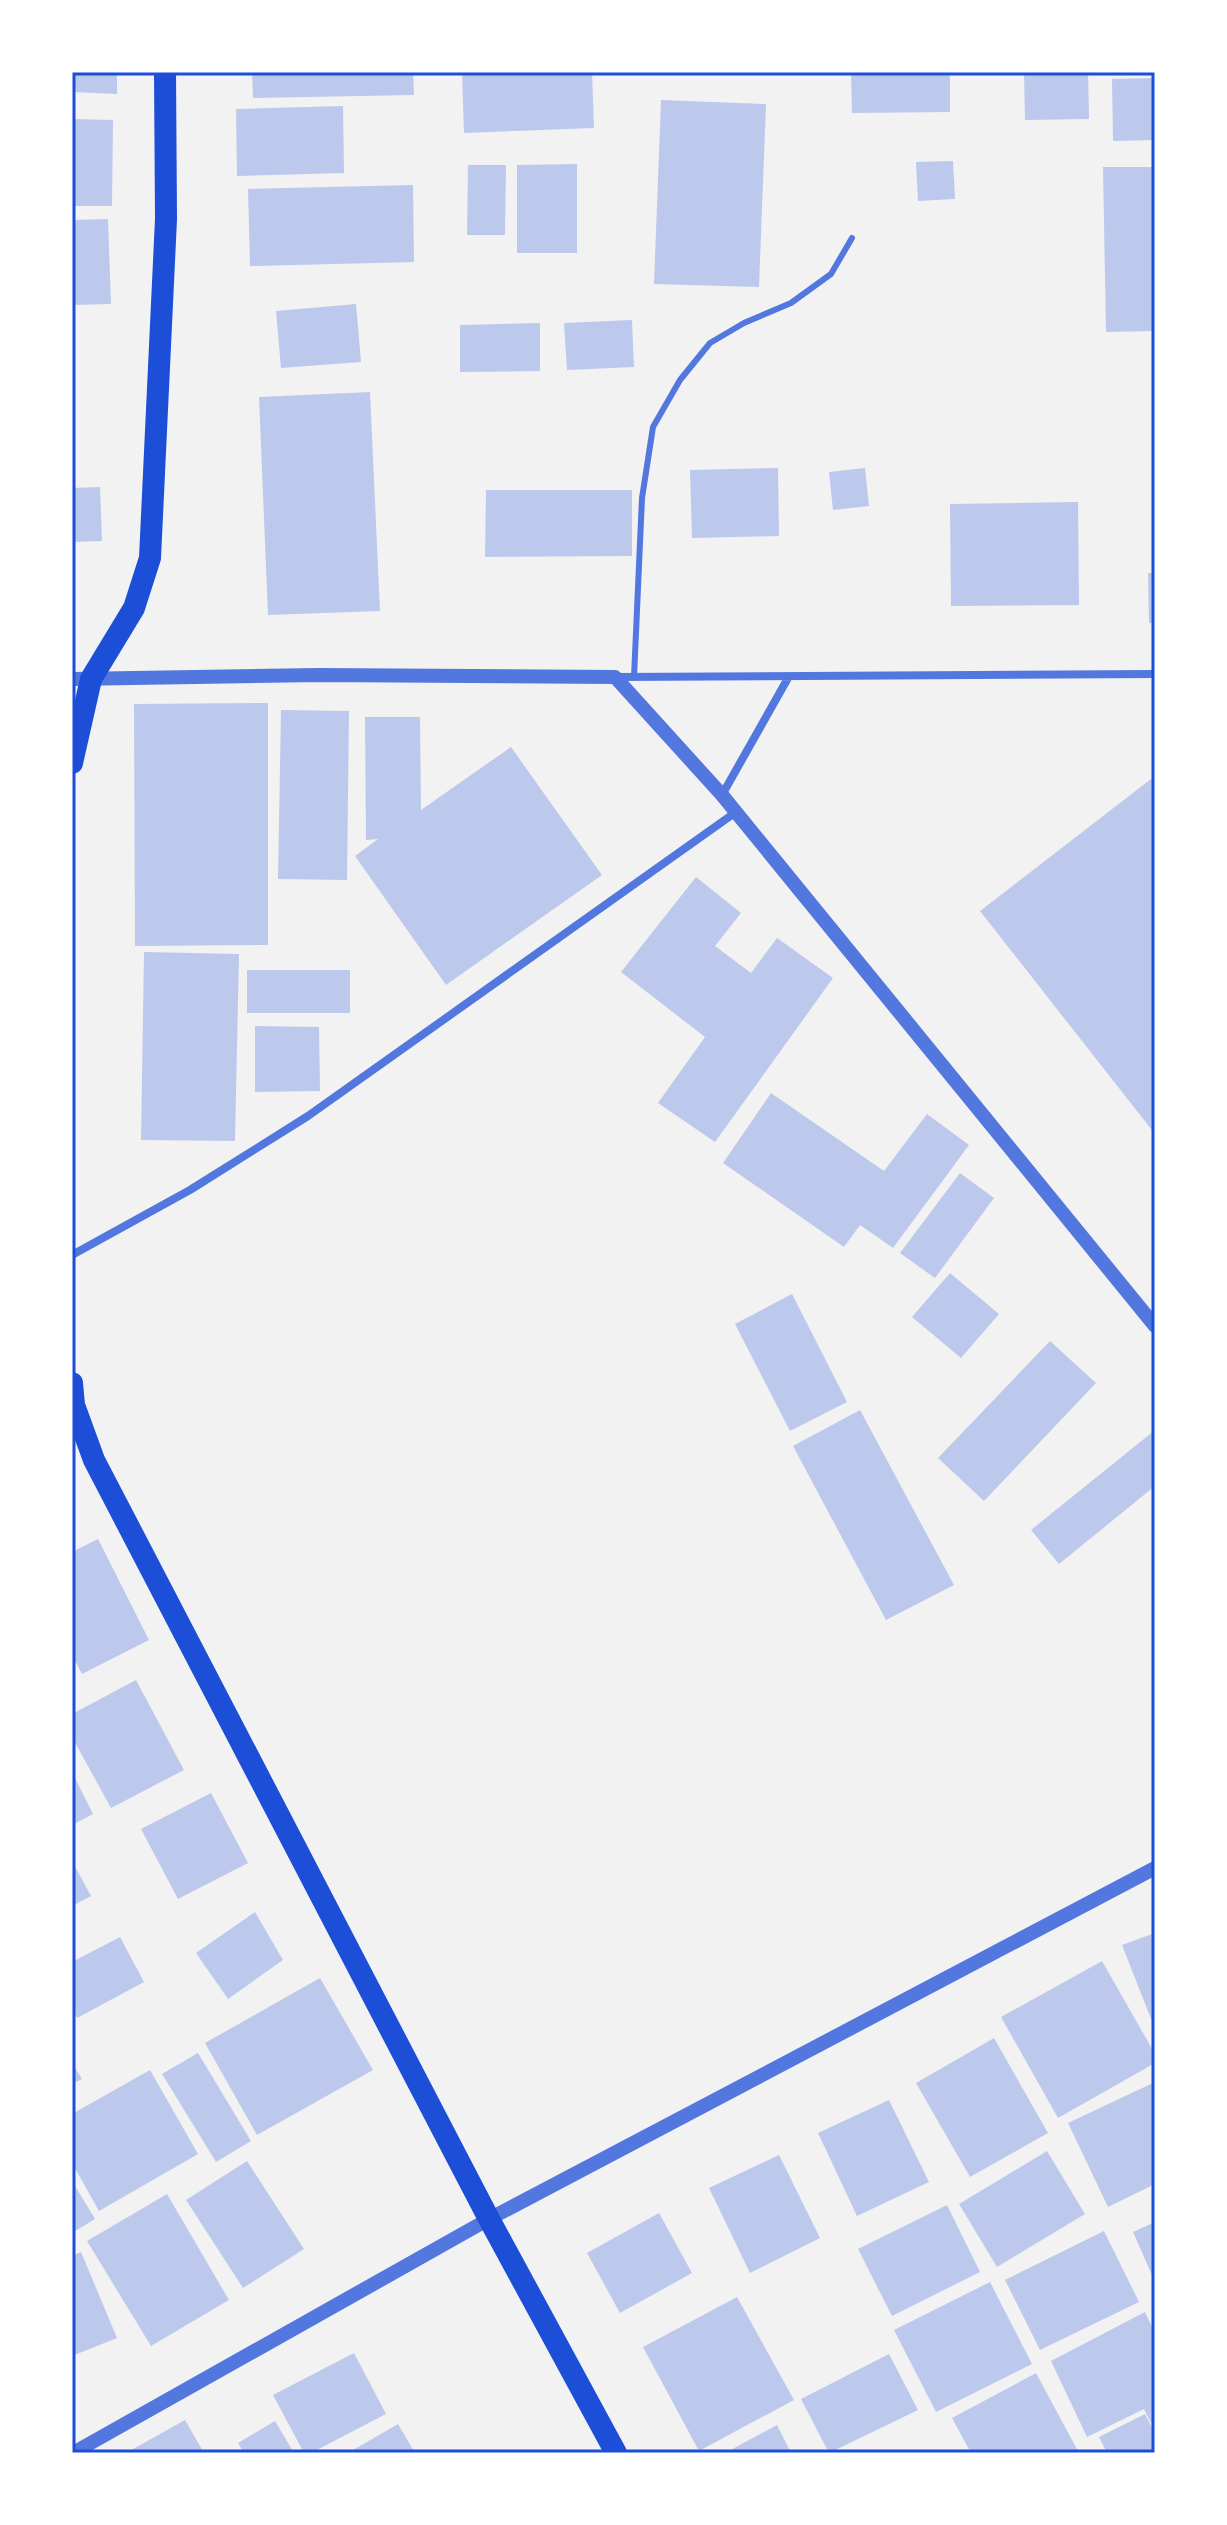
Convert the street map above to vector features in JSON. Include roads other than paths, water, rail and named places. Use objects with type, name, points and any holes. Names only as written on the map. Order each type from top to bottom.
[{"type":"highway","points":[[72,763],[82,679],[134,608],[150,558],[166,219],[165,72]]},
{"type":"highway","points":[[72,1383],[74,1405],[94,1460],[489,2219],[616,2453]]},
{"type":"street","points":[[82,679],[319,675],[788,678],[1155,674]]},
{"type":"street","points":[[615,677],[722,795],[1155,1326]]},
{"type":"street","points":[[722,795],[788,678]]},
{"type":"street","points":[[72,1255],[190,1190],[308,1116],[736,812]]},
{"type":"street","points":[[73,2453],[489,2219],[1155,1868]]},
{"type":"lane","points":[[634,677],[642,498],[653,427],[680,380],[710,343],[744,323],[791,303],[831,274],[852,238]]}]
